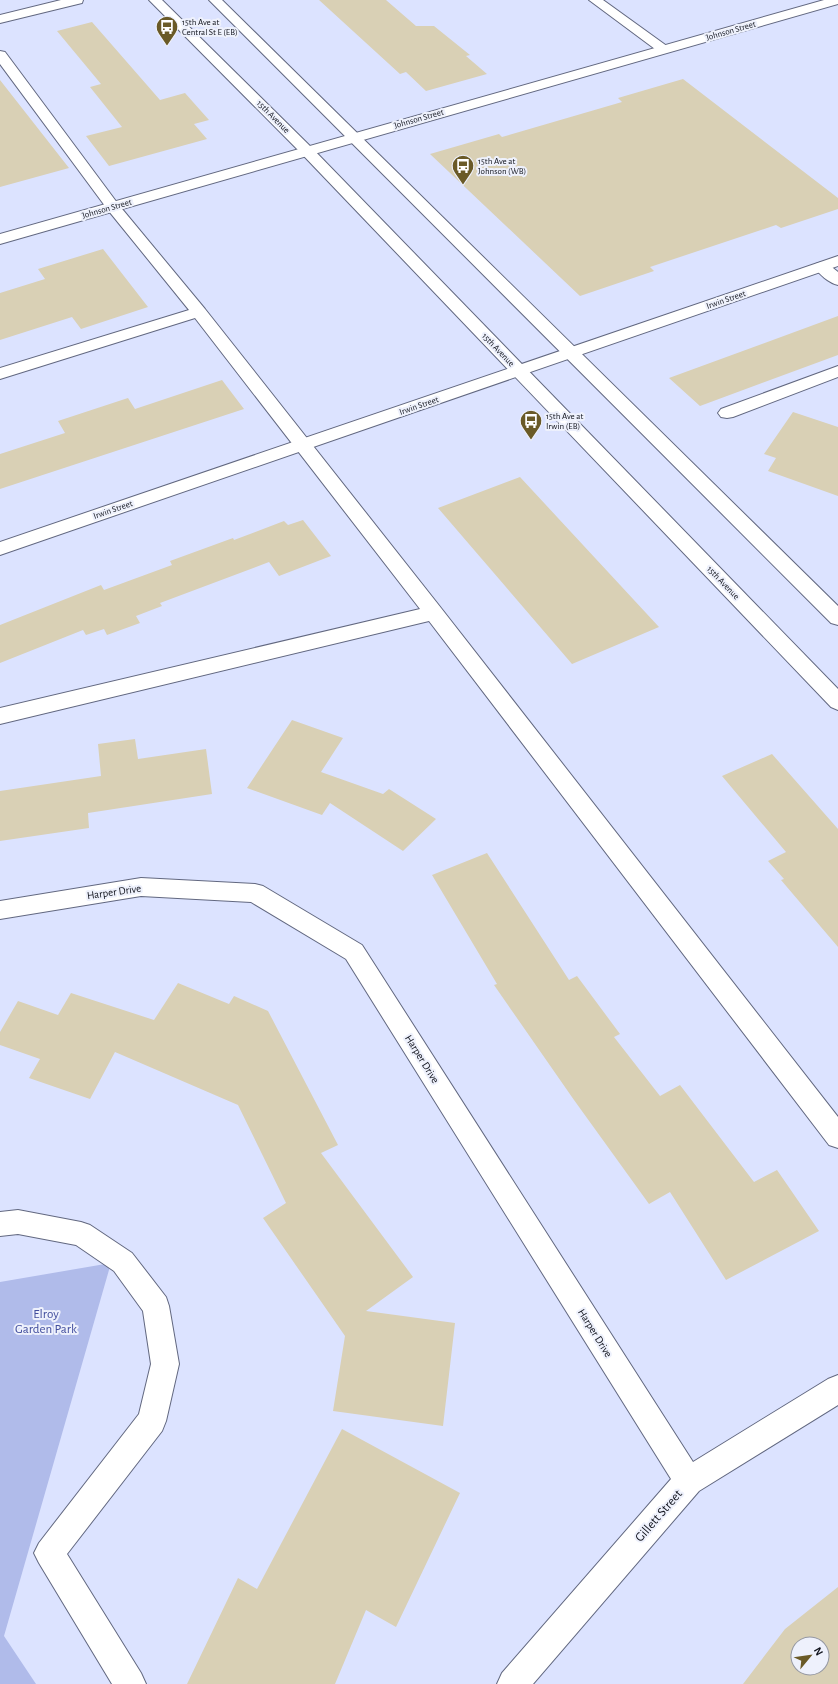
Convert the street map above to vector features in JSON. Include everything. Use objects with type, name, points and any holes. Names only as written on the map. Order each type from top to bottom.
[{"type":"street","points":[[0,19],[77,0]]},
{"type":"street","name":"15th Avenue","points":[[155,0],[307,151],[838,702]]},
{"type":"street","points":[[215,0],[570,354],[838,618]]},
{"type":"street","points":[[595,0],[664,49]]},
{"type":"street","name":"Johnson Street","points":[[0,239],[838,0]]},
{"type":"street","points":[[0,55],[113,207],[199,312],[302,446],[434,613],[838,1137]]},
{"type":"street","name":"Irwin Street","points":[[0,549],[520,372],[838,261]]},
{"type":"street","points":[[822,267],[838,280]]},
{"type":"street","points":[[0,374],[199,312]]},
{"type":"street","points":[[727,413],[838,371]]},
{"type":"street","points":[[0,716],[434,613]]},
{"type":"street","name":"Harper Drive","points":[[0,910],[141,887],[256,893],[354,952],[689,1481]]},
{"type":"street","points":[[0,1224],[18,1222],[81,1234],[123,1262],[156,1306],[165,1364],[152,1421],[49,1554],[130,1684]]},
{"type":"street","name":"Gillett Street","points":[[514,1684],[689,1481],[838,1389]]},
{"type":"green space","name":"Elroy Garden Park","points":[[111,1263],[4,1636],[36,1684],[0,1684],[0,1282]]},
{"type":"building","points":[[319,0],[386,0],[416,26],[434,26],[470,55],[466,56],[487,74],[426,91],[406,72],[400,74]]},
{"type":"building","points":[[92,22],[160,100],[185,93],[209,120],[194,124],[207,139],[109,166],[86,136],[122,127],[90,87],[101,84],[57,31]]},
{"type":"building","points":[[683,79],[838,198],[838,209],[781,228],[776,225],[650,267],[654,271],[580,296],[430,154],[499,134],[502,137],[622,102],[618,98]]},
{"type":"building","points":[[0,80],[69,168],[0,187]]},
{"type":"building","points":[[103,249],[148,307],[81,329],[72,317],[0,340],[0,293],[45,279],[38,269]]},
{"type":"building","points":[[838,316],[838,355],[700,406],[669,378]]},
{"type":"building","points":[[222,380],[244,409],[0,489],[0,454],[65,433],[58,421],[128,398],[135,409]]},
{"type":"building","points":[[793,412],[838,427],[838,496],[768,471],[776,458],[764,454]]},
{"type":"building","points":[[520,477],[659,627],[572,664],[438,508]]},
{"type":"building","points":[[303,520],[331,556],[279,576],[269,562],[160,603],[162,606],[136,616],[140,623],[107,635],[104,629],[86,635],[83,630],[0,663],[0,625],[101,585],[104,590],[172,565],[170,561],[233,538],[234,540],[284,521],[288,525]]},
{"type":"building","points":[[292,720],[343,738],[321,772],[383,794],[389,789],[436,819],[403,851],[330,803],[322,815],[247,788]]},
{"type":"building","points":[[135,739],[138,759],[206,749],[212,794],[88,813],[89,828],[0,841],[0,791],[101,776],[98,744]]},
{"type":"building","points":[[772,754],[838,829],[838,947],[781,880],[784,879],[768,861],[786,852],[722,776]]},
{"type":"building","points":[[487,853],[569,980],[577,976],[620,1034],[614,1037],[660,1096],[680,1085],[754,1182],[777,1170],[819,1231],[726,1280],[670,1192],[649,1204],[494,985],[497,984],[432,875]]},
{"type":"building","points":[[178,983],[229,1004],[234,996],[268,1011],[338,1145],[321,1153],[413,1277],[366,1311],[455,1323],[443,1426],[333,1411],[345,1336],[263,1218],[286,1203],[238,1105],[115,1052],[90,1099],[29,1078],[40,1059],[0,1045],[0,1032],[18,1001],[58,1015],[71,993],[154,1020]]},
{"type":"building","points":[[342,1429],[460,1493],[396,1627],[366,1610],[335,1684],[187,1684],[238,1578],[257,1589]]},
{"type":"building","points":[[838,1587],[838,1684],[743,1684],[785,1629]]},
{"type":"place","name":"15th Ave at Central St E (EB)","points":[[167,46]]},
{"type":"place","name":"15th Ave at Johnson (WB)","points":[[463,186]]},
{"type":"place","name":"15th Ave at Irwin (EB)","points":[[531,440]]}]
